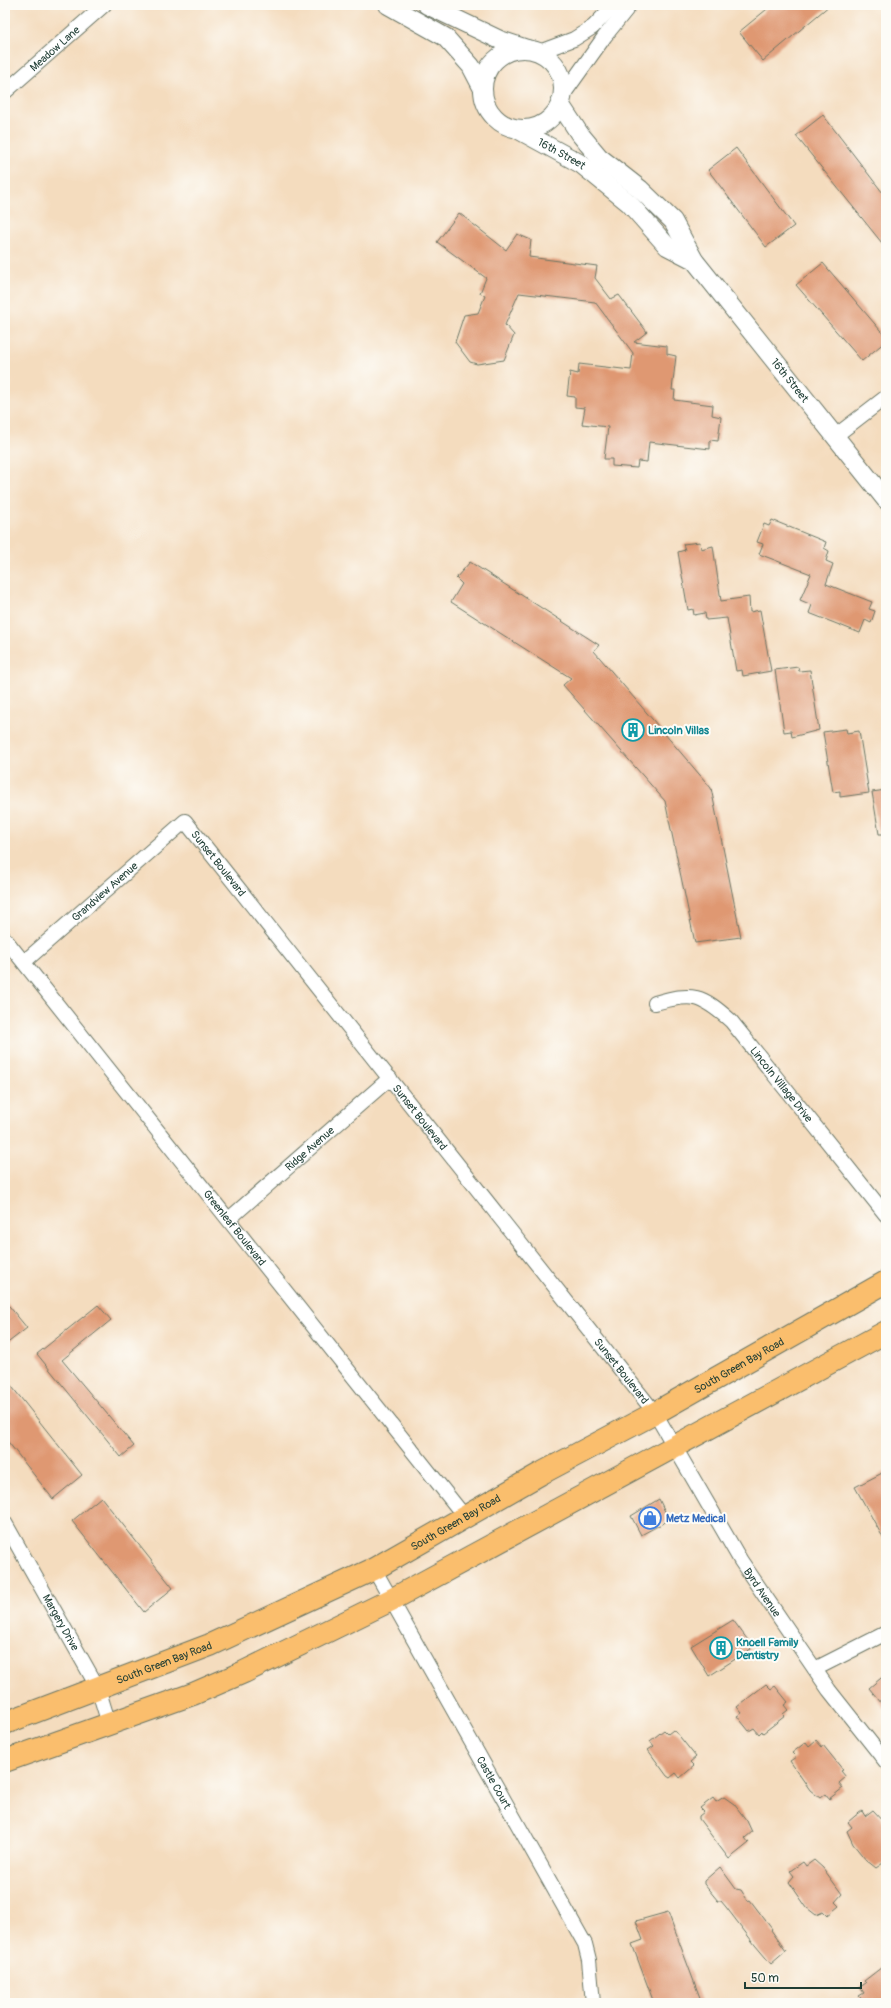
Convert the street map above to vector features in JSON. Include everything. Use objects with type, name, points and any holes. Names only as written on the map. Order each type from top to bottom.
[{"type":"main road","name":"South Green Bay Road","points":[[5,1722],[210,1645],[374,1569],[540,1474],[655,1413],[886,1282]]},
{"type":"main road","points":[[5,1761],[193,1694],[250,1669],[391,1600],[675,1448],[886,1332]]},
{"type":"street","name":"Meadow Lane","points":[[5,92],[104,5]]},
{"type":"street","name":"16th Street","points":[[388,5],[445,38],[471,66],[483,89],[485,102],[491,114],[501,123],[517,129],[581,164],[629,203],[667,246],[694,260]]},
{"type":"street","name":"16th Street","points":[[427,5],[500,40],[533,51],[550,60],[558,70],[563,82],[562,100],[551,119],[540,126],[527,130],[517,129]]},
{"type":"street","points":[[483,89],[485,75],[492,64],[508,53],[533,51],[574,39],[593,27],[614,5]]},
{"type":"street","points":[[562,100],[605,36],[630,5]]},
{"type":"street","name":"16th Street","points":[[562,100],[579,133],[599,157],[640,189],[673,221],[694,260],[834,437],[886,500]]},
{"type":"street","points":[[834,437],[886,397]]},
{"type":"street","name":"Grandview Avenue","points":[[24,962],[185,821]]},
{"type":"street","name":"Sunset Boulevard","points":[[185,821],[655,1413]]},
{"type":"street","name":"Greenleaf Boulevard","points":[[5,939],[465,1517]]},
{"type":"street","name":"Lincoln Village Drive","points":[[655,1003],[678,996],[693,997],[711,1003],[731,1021],[886,1214]]},
{"type":"street","name":"Ridge Avenue","points":[[229,1219],[390,1078]]},
{"type":"street","name":"Byrd Avenue","points":[[655,1413],[741,1561],[815,1669],[886,1762]]},
{"type":"street","name":"Margery Drive","points":[[5,1523],[98,1688],[109,1724]]},
{"type":"street","name":"Castle Court","points":[[374,1569],[585,1944],[590,1960],[592,2003]]},
{"type":"street","points":[[815,1669],[886,1633]]},
{"type":"building","points":[[772,5],[830,5],[763,61],[739,32]]},
{"type":"building","points":[[823,115],[886,197],[886,248],[796,136]]},
{"type":"building","points":[[736,148],[794,226],[766,247],[708,170]]},
{"type":"building","points":[[459,213],[506,250],[517,234],[531,240],[529,257],[597,266],[595,278],[611,299],[619,295],[647,332],[634,342],[667,346],[667,354],[676,356],[672,390],[675,390],[674,400],[713,405],[712,415],[721,417],[718,441],[710,440],[710,449],[649,442],[647,462],[638,461],[637,468],[612,466],[612,459],[604,459],[608,427],[582,424],[585,408],[575,407],[575,397],[567,396],[570,372],[578,374],[579,364],[631,370],[633,353],[595,302],[519,293],[505,325],[514,335],[504,360],[477,364],[470,362],[455,342],[464,315],[478,313],[485,296],[480,293],[486,278],[437,242]]},
{"type":"building","points":[[823,263],[886,337],[886,341],[862,361],[796,285]]},
{"type":"building","points":[[772,520],[826,542],[824,548],[829,551],[826,561],[833,564],[826,584],[872,602],[869,609],[875,611],[871,623],[865,620],[860,633],[809,613],[812,605],[800,600],[811,574],[759,554],[763,544],[757,542],[764,524],[769,526]]},
{"type":"building","points":[[700,542],[701,549],[713,546],[721,601],[749,597],[750,612],[760,610],[771,671],[743,676],[742,670],[736,671],[727,618],[706,620],[705,613],[694,615],[693,609],[688,610],[678,552],[685,550],[683,544]]},
{"type":"building","name":"Lincoln Villas","points":[[470,562],[599,645],[594,651],[711,788],[741,937],[695,943],[665,801],[563,685],[571,678],[451,602],[462,584],[456,578]]},
{"type":"building","points":[[798,667],[799,671],[810,670],[819,730],[792,737],[791,731],[784,732],[775,670]]},
{"type":"building","points":[[846,729],[847,733],[859,731],[869,793],[840,797],[840,791],[833,792],[823,732]]},
{"type":"building","points":[[886,790],[886,834],[879,834],[872,792]]},
{"type":"building","points":[[5,1301],[27,1328],[5,1345]]},
{"type":"building","points":[[98,1305],[111,1320],[62,1360],[134,1446],[121,1457],[37,1354]]},
{"type":"building","points":[[5,1378],[82,1475],[53,1499],[5,1438]]},
{"type":"building","points":[[886,1471],[886,1543],[855,1487]]},
{"type":"building","points":[[101,1497],[173,1588],[144,1612],[72,1521]]},
{"type":"building","name":"Metz Medical","points":[[659,1499],[669,1520],[641,1535],[631,1516]]},
{"type":"building","name":"Knoell Family Dentistry","points":[[733,1620],[750,1643],[748,1644],[751,1649],[709,1676],[691,1646]]},
{"type":"building","points":[[886,1674],[886,1709],[869,1688]]},
{"type":"building","points":[[766,1684],[771,1689],[775,1686],[788,1702],[784,1705],[788,1710],[783,1714],[785,1716],[763,1733],[762,1731],[759,1734],[754,1728],[749,1731],[737,1716],[742,1713],[737,1707]]},
{"type":"building","points":[[664,1730],[668,1734],[673,1730],[676,1732],[696,1757],[690,1762],[694,1766],[680,1778],[676,1773],[670,1778],[667,1776],[648,1750],[654,1746],[650,1741]]},
{"type":"building","points":[[816,1740],[822,1747],[823,1745],[843,1770],[841,1771],[846,1777],[839,1783],[843,1788],[829,1799],[825,1794],[820,1798],[810,1790],[790,1761],[796,1757],[792,1753],[806,1742],[809,1746]]},
{"type":"building","points":[[724,1797],[734,1804],[747,1821],[752,1832],[745,1838],[749,1843],[729,1859],[699,1819],[699,1816],[704,1812],[700,1808],[713,1798],[716,1802]]},
{"type":"building","points":[[873,1810],[886,1824],[886,1861],[876,1868],[866,1860],[853,1844],[847,1831],[852,1827],[848,1822],[855,1816],[862,1811],[865,1816]]},
{"type":"building","points":[[814,1860],[823,1868],[842,1894],[835,1902],[839,1906],[827,1916],[823,1912],[816,1915],[807,1908],[789,1882],[794,1876],[790,1871],[803,1862],[806,1866]]},
{"type":"building","points":[[720,1867],[736,1889],[741,1890],[748,1901],[750,1900],[772,1929],[771,1930],[786,1951],[771,1964],[721,1901],[718,1901],[704,1884],[704,1881]]},
{"type":"building","points":[[668,1912],[702,2003],[654,2003],[632,1944],[643,1940],[636,1921]]},
{"type":"building","points":[[886,1964],[886,2003],[865,2003],[859,1996],[864,1993],[860,1987],[866,1983],[864,1981]]},
{"type":"place","name":"Lincoln Villas","points":[[633,730]]},
{"type":"place","name":"Metz Medical","points":[[650,1518]]},
{"type":"place","name":"Knoell Family Dentistry","points":[[721,1648]]}]
